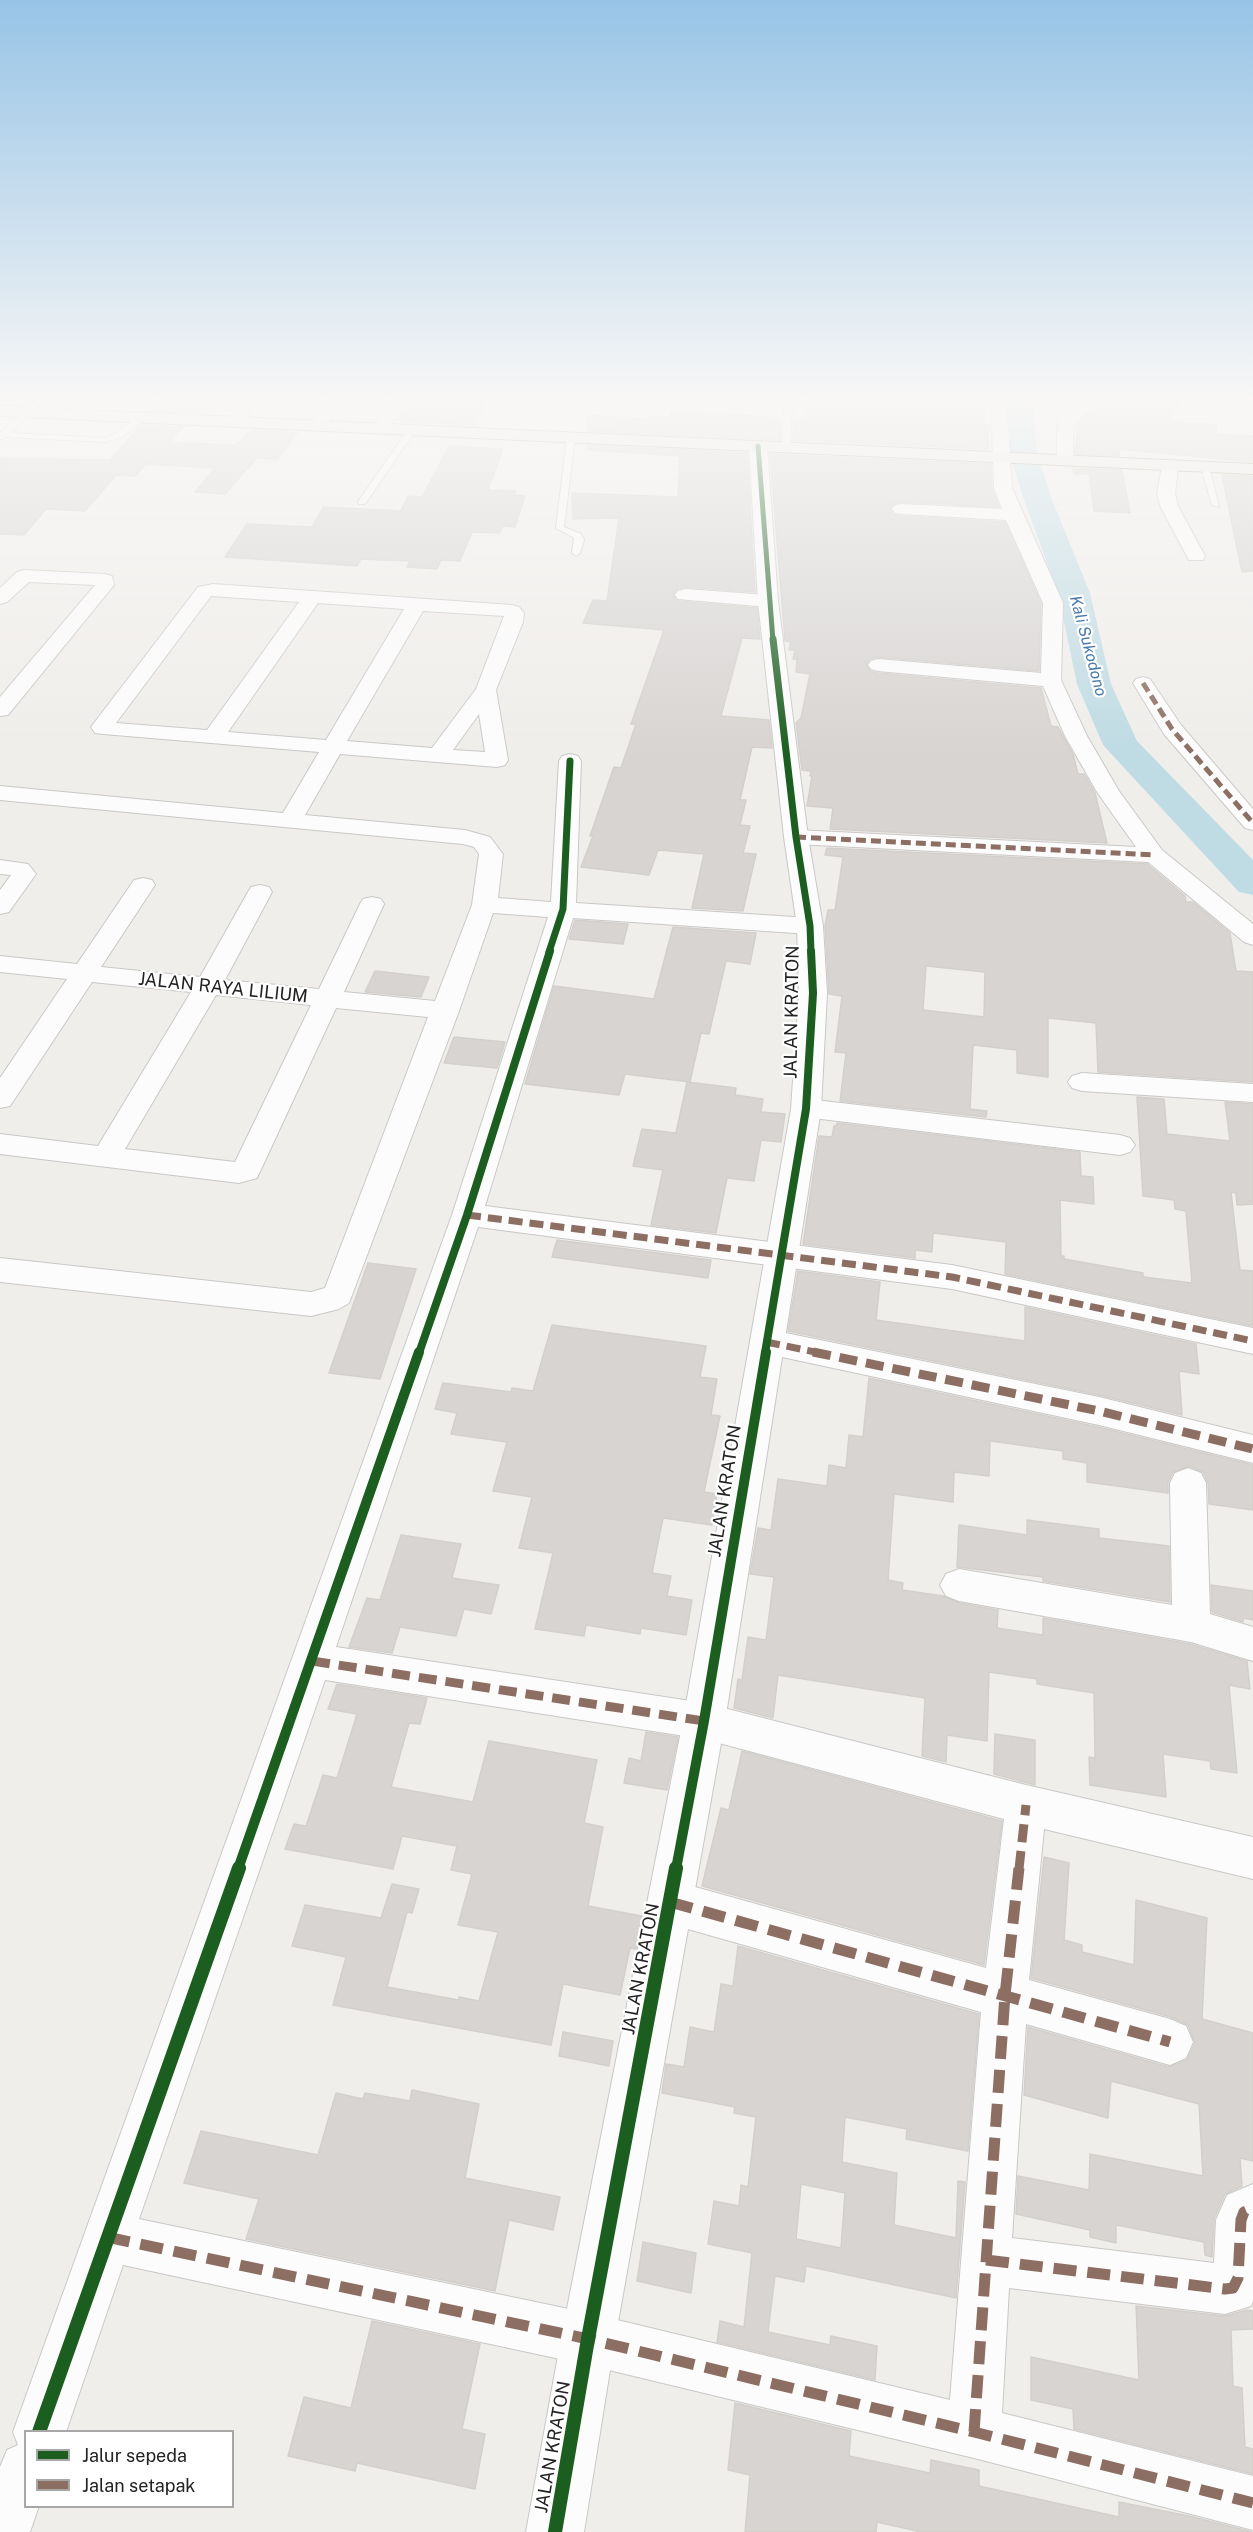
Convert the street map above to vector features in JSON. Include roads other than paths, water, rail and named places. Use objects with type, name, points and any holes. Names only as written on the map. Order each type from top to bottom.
[{"type":"street","name":"JALAN KRATON","points":[[555,2532],[588,2339],[704,1721],[806,1109],[813,993],[810,926],[796,837],[768,601],[770,516]]},
{"type":"street","points":[[1013,516],[1053,603],[1051,680],[1076,736],[1108,792],[1154,855],[1253,936]]},
{"type":"street","points":[[1174,516],[1196,556]]},
{"type":"street","points":[[0,598],[24,576],[105,580],[105,585],[0,710]]},
{"type":"street","points":[[437,756],[486,690],[514,613],[504,609],[205,591],[102,727],[331,748],[437,756],[497,760],[486,690]]},
{"type":"street","points":[[685,595],[768,601]]},
{"type":"street","points":[[213,737],[313,596]]},
{"type":"street","points":[[290,820],[417,604]]},
{"type":"street","points":[[878,665],[1051,680]]},
{"type":"street","points":[[1143,682],[1172,729],[1253,823]]},
{"type":"street","points":[[40,2430],[467,1215],[563,909],[570,761]]},
{"type":"street","points":[[0,793],[465,837],[482,842],[491,854],[484,905],[341,1291],[332,1299],[311,1304],[0,1270]]},
{"type":"street","points":[[796,837],[1154,855]]},
{"type":"street","points":[[0,867],[19,869],[24,874],[0,907]]},
{"type":"street","points":[[0,1099],[143,885]]},
{"type":"street","points":[[106,1157],[208,986],[260,892]]},
{"type":"street","points":[[0,1144],[239,1173],[246,1171],[372,904]]},
{"type":"street","points":[[484,905],[810,926]]},
{"type":"street","name":"JALAN RAYA LILIUM","points":[[0,964],[446,1011]]},
{"type":"street","points":[[1082,1082],[1253,1093]]},
{"type":"street","points":[[806,1109],[1120,1145]]},
{"type":"street","points":[[467,1215],[781,1253],[952,1277],[1157,1318],[1253,1341]]},
{"type":"street","points":[[766,1342],[1099,1411],[1253,1449]]},
{"type":"street","points":[[1188,1484],[1191,1625]]},
{"type":"street","points":[[959,1585],[1191,1625],[1253,1644]]},
{"type":"street","points":[[312,1661],[704,1721],[1026,1805],[1253,1858]]},
{"type":"street","points":[[974,2432],[1005,1995],[1026,1805]]},
{"type":"street","points":[[670,1902],[1170,2042]]},
{"type":"street","points":[[986,2260],[1225,2289],[1233,2288],[1238,2278],[1240,2220],[1244,2212],[1253,2208]]},
{"type":"street","points":[[107,2237],[588,2339],[974,2432],[1253,2504]]},
{"type":"street","points":[[3,2532],[24,2474]]},
{"type":"lane","points":[[561,516],[560,528],[578,536],[580,540],[576,553]]},
{"type":"waterway","name":"Kali Sukodono","points":[[1044,516],[1074,593],[1094,684],[1121,745],[1253,883]]}]
